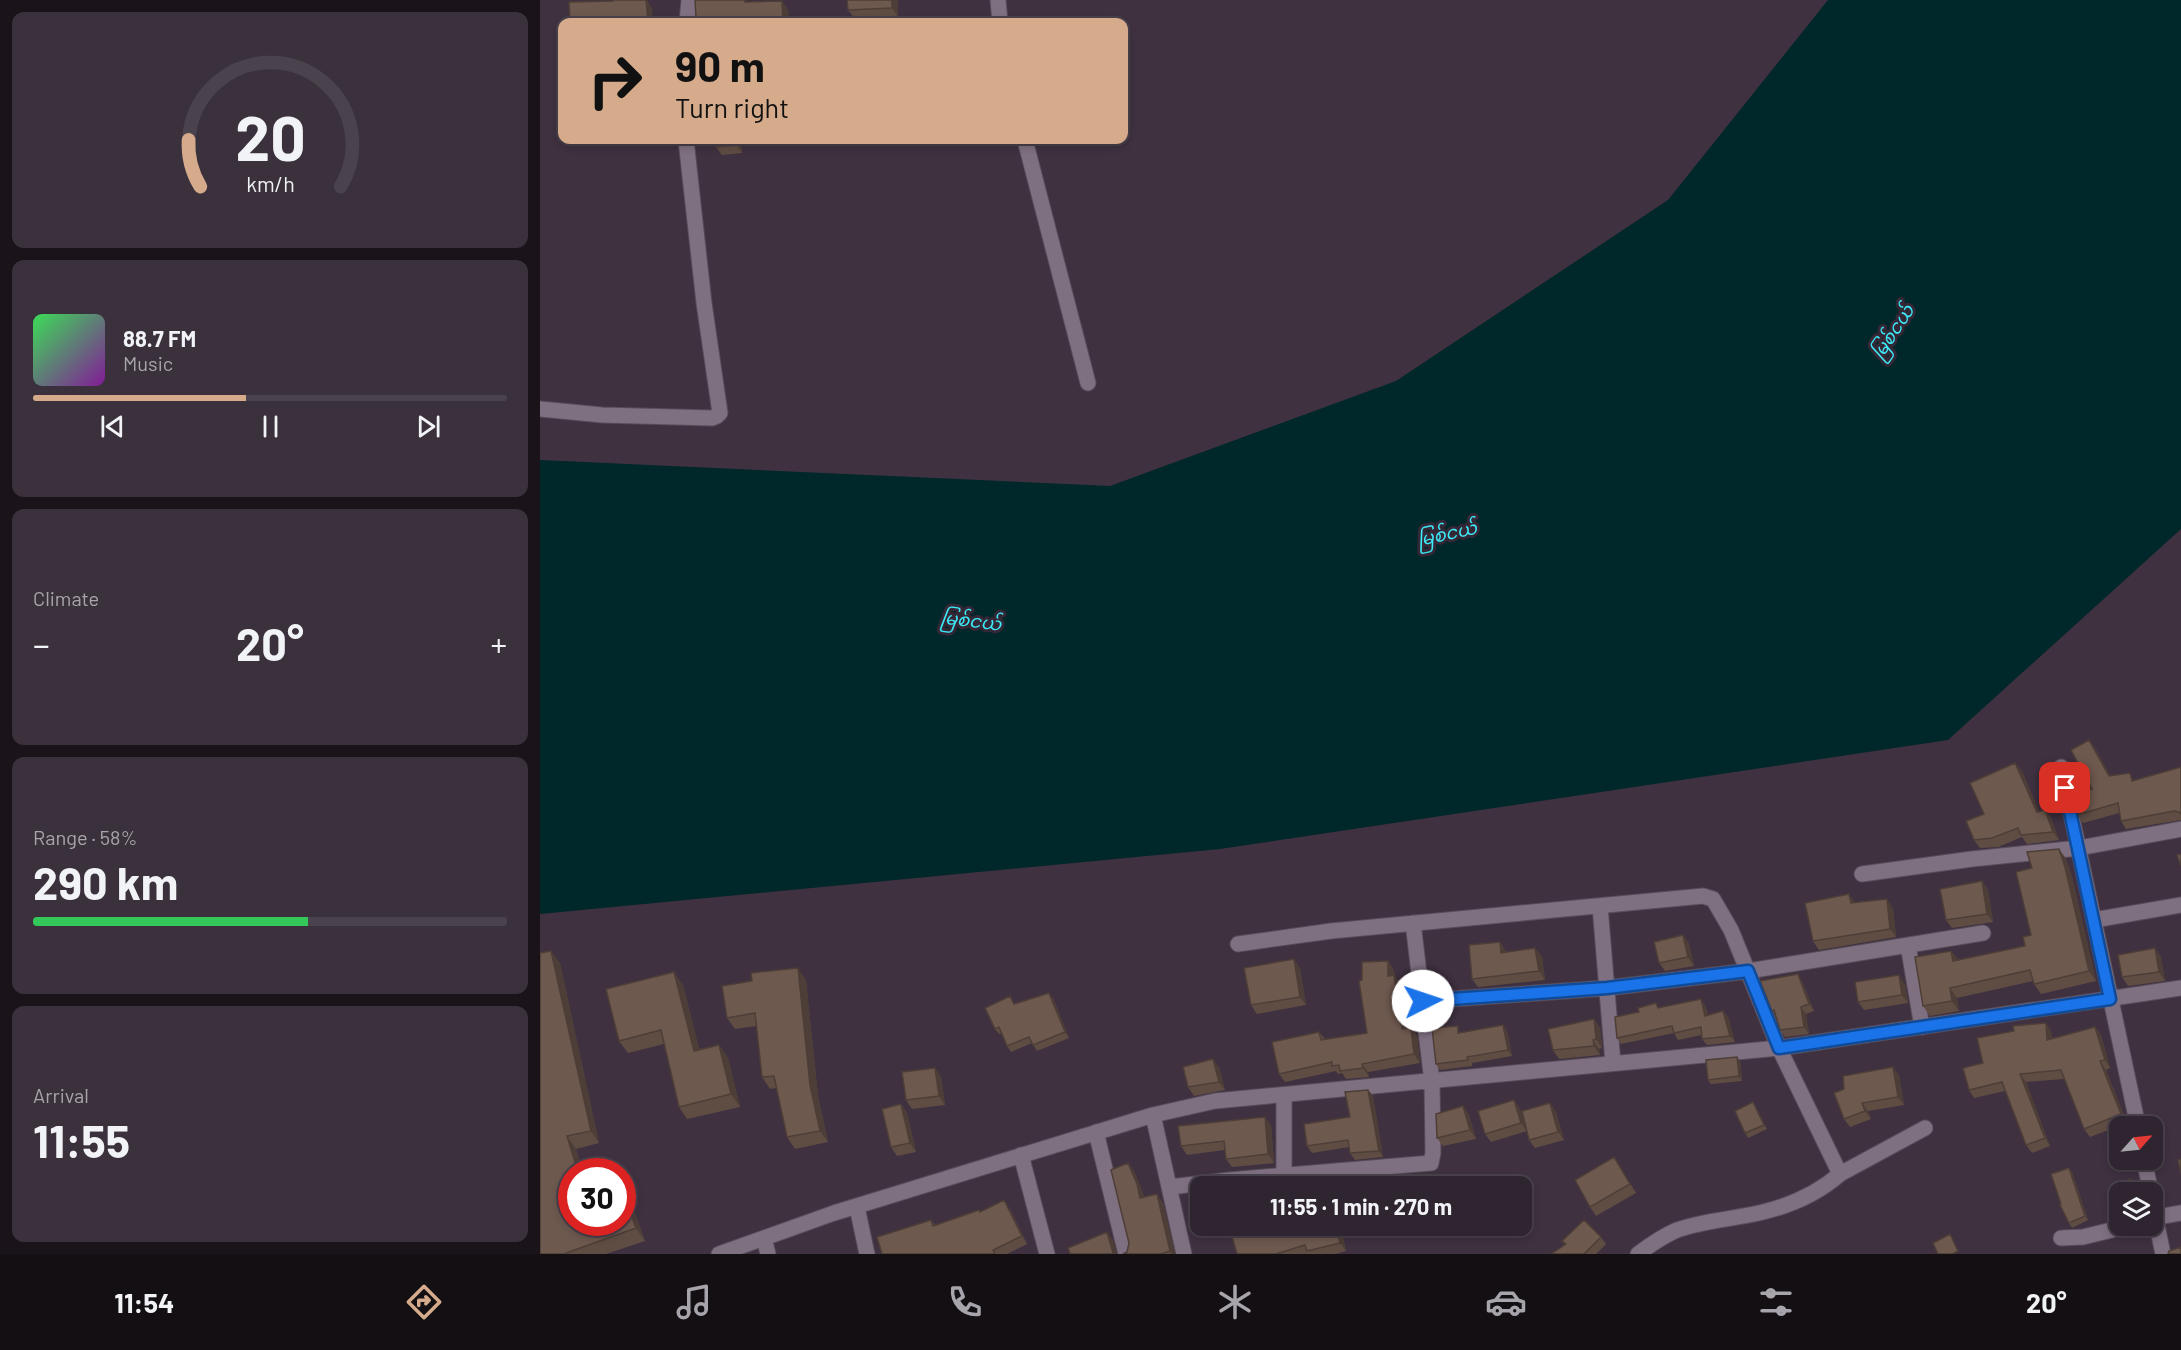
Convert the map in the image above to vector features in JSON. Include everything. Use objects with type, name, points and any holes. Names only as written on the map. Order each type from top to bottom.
[{"type":"street","points":[[687,18],[689,0]]},
{"type":"street","points":[[998,0],[1000,18]]},
{"type":"street","points":[[540,410],[602,415],[712,418],[720,413],[704,303],[686,144]]},
{"type":"street","points":[[1026,144],[1088,383]]},
{"type":"street","points":[[2061,767],[2136,1116]]},
{"type":"street","points":[[1862,874],[1972,859],[2079,848],[2181,829]]},
{"type":"street","points":[[1238,944],[1331,931],[1413,923],[1704,896],[1713,899],[1731,930],[1779,1048],[1840,1174]]},
{"type":"street","points":[[2094,920],[2181,905]]},
{"type":"street","points":[[1600,906],[1613,1063]]},
{"type":"street","points":[[1170,1187],[1431,1163],[1433,1153],[1432,1082],[1413,923]]},
{"type":"street","points":[[1423,1001],[1607,988],[1748,971],[1983,933]]},
{"type":"street","points":[[1908,945],[1922,1027]]},
{"type":"street","points":[[719,1254],[834,1213],[1021,1155],[1153,1115],[1215,1101],[1779,1048],[2181,988]]},
{"type":"street","points":[[1284,1096],[1284,1175]]},
{"type":"street","points":[[1153,1115],[1184,1254]]},
{"type":"street","points":[[1638,1254],[1678,1230],[1706,1222],[1763,1212],[1808,1197],[1840,1174],[1925,1128]]},
{"type":"street","points":[[1096,1132],[1126,1254]]},
{"type":"street","points":[[1021,1155],[1047,1254]]},
{"type":"street","points":[[857,1207],[867,1254]]},
{"type":"street","points":[[2163,1216],[2181,1213]]},
{"type":"street","points":[[2061,1238],[2083,1237],[2109,1231]]},
{"type":"street","points":[[2158,1236],[2163,1254]]},
{"type":"street","points":[[764,1238],[768,1254]]},
{"type":"water","name":"မြစ်ငယ်","points":[[1828,0],[2181,0],[2181,529],[1948,740],[1220,849],[540,914],[540,460],[1110,486],[1396,381],[1668,200]]},
{"type":"building","points":[[646,0],[648,18],[570,18],[569,2]]},
{"type":"building","points":[[695,0],[782,1],[783,18],[696,17]]},
{"type":"building","points":[[847,0],[892,0],[892,8],[848,10]]},
{"type":"building","points":[[716,144],[737,144],[737,145],[716,147]]},
{"type":"building","points":[[2089,740],[2109,776],[2130,773],[2132,781],[2181,767],[2181,814],[2174,811],[2121,821],[2118,803],[2077,815],[2073,795],[2092,789],[2071,750]]},
{"type":"building","points":[[2015,763],[2037,812],[2045,810],[2053,832],[2021,835],[2018,828],[1992,838],[1974,840],[1966,821],[1984,814],[1970,783]]},
{"type":"building","points":[[2059,849],[2089,971],[2034,984],[2030,970],[1950,988],[1952,1001],[1923,1006],[1915,957],[1951,951],[1953,961],[2025,946],[2023,937],[2031,935],[2016,872],[2032,868],[2027,852]]},
{"type":"building","points":[[2181,854],[2181,866],[2177,855]]},
{"type":"building","points":[[1982,881],[1987,914],[1946,920],[1940,889]]},
{"type":"building","points":[[1849,894],[1851,903],[1887,899],[1890,929],[1813,941],[1805,903]]},
{"type":"building","points":[[1683,935],[1688,957],[1659,963],[1654,942]]},
{"type":"building","points":[[1500,942],[1501,953],[1535,948],[1539,971],[1472,979],[1469,945]]},
{"type":"building","points":[[2155,948],[2159,972],[2122,977],[2118,955]]},
{"type":"building","points":[[551,951],[591,1131],[567,1136],[574,1158],[558,1158],[558,1236],[614,1236],[566,1254],[540,1254],[540,953]]},
{"type":"building","points":[[1294,959],[1300,997],[1251,1005],[1244,968]]},
{"type":"building","points":[[1388,961],[1388,976],[1394,975],[1402,1029],[1411,1028],[1414,1054],[1362,1064],[1363,1068],[1340,1071],[1339,1065],[1332,1066],[1332,1062],[1279,1074],[1272,1042],[1319,1032],[1321,1040],[1367,1033],[1359,981],[1362,980],[1362,962]]},
{"type":"building","points":[[798,968],[810,1085],[820,1131],[787,1137],[774,1076],[762,1077],[755,1013],[727,1018],[722,986],[752,981],[751,973]]},
{"type":"building","points":[[674,972],[694,1051],[719,1045],[731,1094],[679,1107],[661,1030],[619,1041],[606,989]]},
{"type":"building","points":[[1798,974],[1809,1004],[1801,1007],[1804,1027],[1780,1030],[1774,1010],[1772,1011],[1760,981]]},
{"type":"building","points":[[1899,975],[1902,995],[1858,1002],[1855,982]]},
{"type":"building","points":[[1049,993],[1065,1032],[1033,1045],[1029,1037],[1007,1046],[999,1027],[995,1029],[985,1008],[1010,996],[1014,1004]]},
{"type":"building","points":[[1701,999],[1705,1016],[1723,1011],[1730,1036],[1702,1039],[1701,1027],[1674,1033],[1672,1026],[1617,1038],[1615,1017],[1639,1012],[1638,1008],[1656,1003],[1658,1008]]},
{"type":"building","points":[[1594,1019],[1596,1039],[1593,1040],[1594,1046],[1553,1050],[1548,1029]]},
{"type":"building","points":[[2046,1023],[2047,1040],[2095,1027],[2105,1060],[2100,1061],[2121,1114],[2109,1116],[2109,1119],[2084,1129],[2061,1070],[2020,1074],[2045,1138],[2026,1145],[2002,1082],[1969,1090],[1963,1068],[1983,1063],[1977,1038],[2014,1031],[2013,1026]]},
{"type":"building","points":[[1503,1025],[1508,1050],[1467,1057],[1468,1060],[1436,1064],[1432,1028],[1458,1026],[1458,1033]]},
{"type":"building","points":[[1737,1057],[1739,1076],[1708,1080],[1706,1060]]},
{"type":"building","points":[[1213,1059],[1219,1082],[1188,1087],[1183,1067]]},
{"type":"building","points":[[1893,1067],[1898,1097],[1862,1103],[1865,1111],[1844,1119],[1834,1093],[1844,1089],[1843,1076]]},
{"type":"building","points":[[935,1068],[939,1096],[906,1100],[902,1072]]},
{"type":"building","points":[[1368,1090],[1379,1151],[1350,1153],[1348,1140],[1307,1146],[1304,1124],[1350,1117],[1345,1092]]},
{"type":"building","points":[[1514,1100],[1521,1123],[1485,1134],[1478,1111]]},
{"type":"building","points":[[1753,1102],[1764,1125],[1745,1133],[1735,1111]]},
{"type":"building","points":[[1550,1103],[1558,1132],[1529,1140],[1522,1111]]},
{"type":"building","points":[[901,1104],[910,1143],[891,1147],[882,1109]]},
{"type":"building","points":[[1463,1106],[1470,1130],[1437,1138],[1436,1114]]},
{"type":"building","points":[[1265,1117],[1268,1154],[1226,1159],[1224,1141],[1181,1146],[1178,1126]]},
{"type":"building","points":[[1614,1157],[1630,1184],[1590,1207],[1575,1180]]},
{"type":"building","points":[[1128,1163],[1140,1198],[1157,1194],[1170,1251],[1161,1254],[1123,1254],[1127,1252],[1129,1243],[1111,1170]]},
{"type":"building","points":[[2069,1168],[2085,1216],[2069,1223],[2060,1205],[2051,1174]]},
{"type":"building","points":[[1004,1200],[1022,1236],[993,1250],[995,1254],[882,1254],[877,1237],[931,1220],[933,1226],[979,1210],[980,1212]]},
{"type":"building","points":[[1584,1220],[1601,1237],[1584,1254],[1551,1254],[1566,1244],[1562,1241]]},
{"type":"building","points":[[1107,1232],[1113,1253],[1118,1254],[1070,1254],[1068,1248]]},
{"type":"building","points":[[1950,1234],[1958,1251],[1953,1254],[1938,1254],[1933,1243]]},
{"type":"building","points":[[1232,1236],[1338,1236],[1340,1243],[1307,1251],[1305,1245],[1276,1254],[1237,1254]]},
{"type":"building","points":[[2181,1247],[2181,1254],[2168,1254],[2169,1251]]},
{"type":"route","points":[[1423,1001],[1607,988],[1748,971],[1779,1048],[2110,999],[2065,788]]}]
